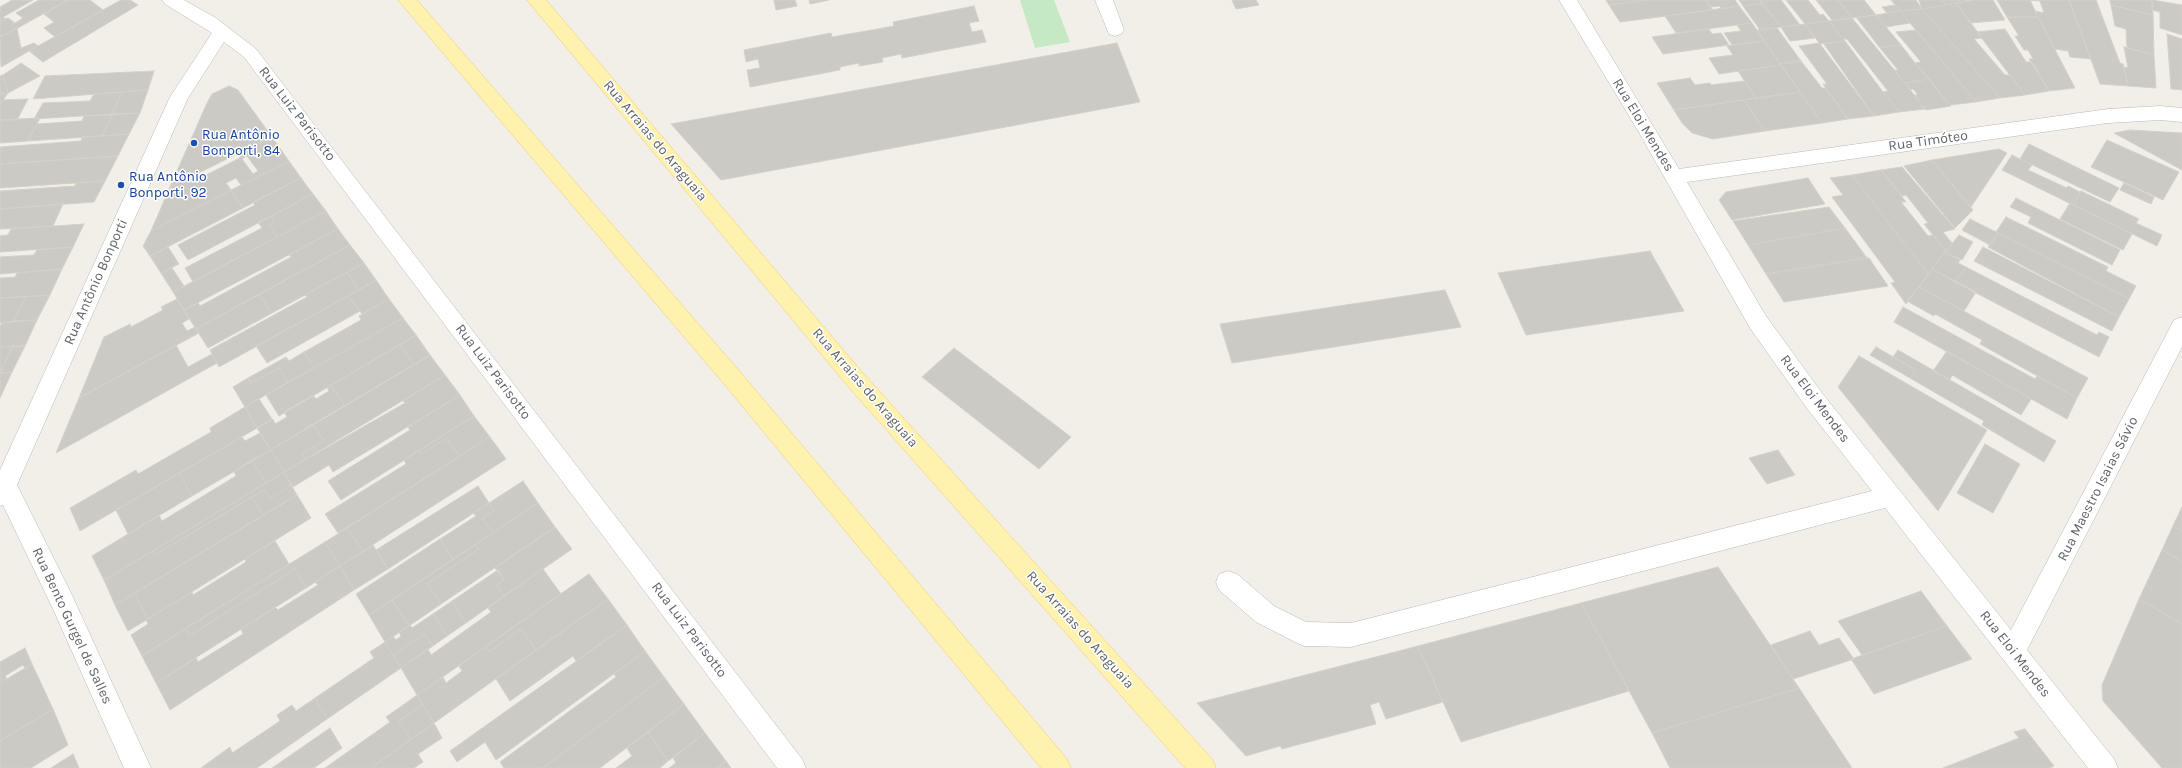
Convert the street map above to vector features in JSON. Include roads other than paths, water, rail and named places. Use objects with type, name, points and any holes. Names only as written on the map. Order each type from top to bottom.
[{"type":"main road","name":"Rua Arraias do Araguaia","points":[[534,1],[854,378],[1203,768]]},
{"type":"main road","points":[[416,4],[733,379],[1058,768]]},
{"type":"street","name":"Rua Luiz Parisotto","points":[[171,0],[222,31],[250,53],[311,131],[793,768]]},
{"type":"street","points":[[1104,0],[1115,30]]},
{"type":"street","name":"Rua Eloi Mendes","points":[[1568,0],[1674,177],[1758,322],[1814,400],[2105,768]]},
{"type":"street","name":"Rua Antônio Bonporti","points":[[3,490],[179,97],[222,31]]},
{"type":"street","name":"Rua Timóteo","points":[[1674,177],[2108,116],[2160,113],[2182,115]]},
{"type":"street","name":"Rua Maestro Isaias Sávio","points":[[2013,652],[2182,326]]},
{"type":"street","name":"Rua Bento Gurgel de Salles","points":[[3,490],[62,600],[138,768]]},
{"type":"street","points":[[1228,582],[1265,614],[1304,634],[1351,635],[1890,496]]},
{"type":"place","name":"Rua Antônio Bonporti, 84","points":[[194,143]]},
{"type":"place","name":"Rua Antônio Bonporti, 92","points":[[121,185]]}]
